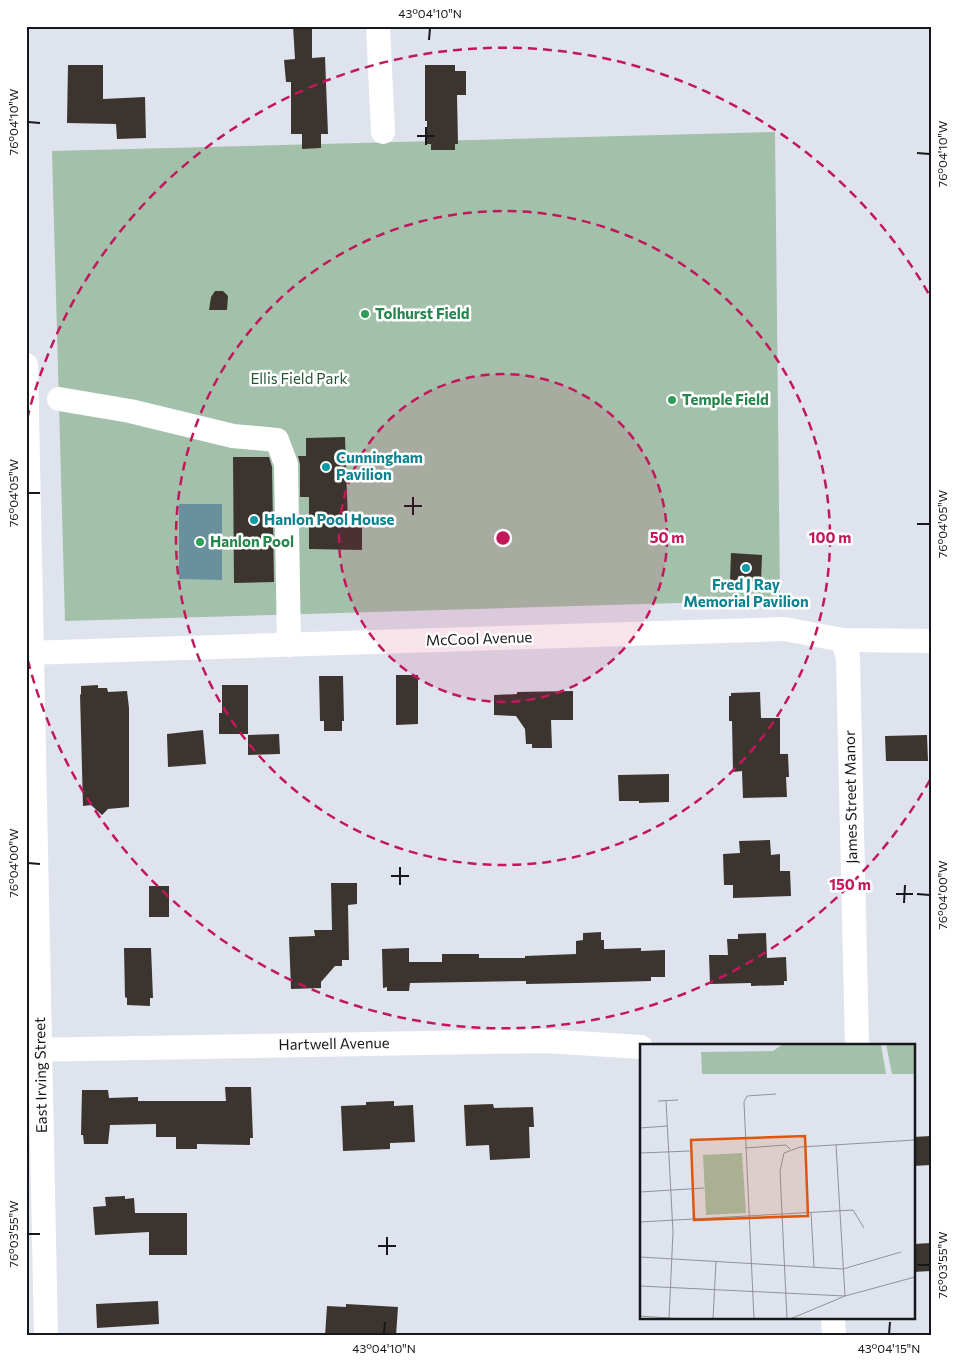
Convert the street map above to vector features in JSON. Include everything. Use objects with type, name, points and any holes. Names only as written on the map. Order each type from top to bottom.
[{"type":"street","points":[[378,26],[383,132]]},
{"type":"street","name":"East Irving Street","points":[[26,365],[33,1050],[46,1336]]},
{"type":"street","points":[[59,399],[130,410],[233,436],[277,440],[286,464],[289,645]]},
{"type":"street","name":"McCool Avenue","points":[[29,653],[784,630],[843,640],[931,641]]},
{"type":"street","name":"James Street Manor","points":[[843,640],[848,658],[857,1044]]},
{"type":"street","name":"Hartwell Avenue","points":[[33,1050],[545,1041],[640,1046]]},
{"type":"street","points":[[833,1320],[834,1336]]},
{"type":"green space","name":"Ellis Field Park","points":[[775,132],[780,600],[65,621],[52,151]]},
{"type":"water","name":"Hanlon Pool","points":[[179,504],[222,504],[222,580],[179,579]]},
{"type":"building","points":[[293,26],[312,26],[312,58],[325,57],[328,134],[321,134],[321,148],[302,149],[302,134],[291,134],[291,82],[286,82],[284,60],[295,59]]},
{"type":"building","points":[[68,65],[103,65],[103,99],[145,97],[146,138],[117,139],[116,124],[67,123]]},
{"type":"building","points":[[425,65],[455,65],[455,71],[466,71],[466,95],[457,95],[458,144],[455,144],[455,150],[431,150],[431,144],[427,144]]},
{"type":"building","points":[[215,291],[223,291],[228,296],[227,310],[209,310],[211,297]]},
{"type":"building","points":[[345,437],[348,522],[362,522],[362,550],[309,549],[309,497],[300,497],[300,464],[298,456],[306,456],[306,438]]},
{"type":"building","name":"Hanlon Pool House","points":[[233,457],[269,457],[272,467],[274,582],[234,583]]},
{"type":"building","name":"Fred J Ray Memorial Pavilion","points":[[731,553],[762,555],[761,582],[730,581]]},
{"type":"building","points":[[396,675],[418,675],[418,724],[396,725]]},
{"type":"building","points":[[319,676],[343,676],[344,721],[342,721],[342,731],[324,731],[324,721],[320,721]]},
{"type":"building","points":[[98,685],[98,688],[107,688],[108,692],[127,691],[129,708],[129,807],[108,809],[102,815],[91,805],[83,806],[80,694],[81,686]]},
{"type":"building","points":[[222,685],[248,685],[248,734],[219,734],[219,713],[222,713]]},
{"type":"building","points":[[573,691],[573,720],[551,720],[552,748],[532,748],[532,744],[526,744],[525,729],[516,716],[494,715],[494,695],[517,694],[517,692]]},
{"type":"building","points":[[760,692],[761,718],[780,718],[780,754],[788,754],[789,777],[786,777],[787,797],[743,798],[742,771],[733,772],[732,721],[729,721],[729,696],[731,696],[731,693]]},
{"type":"building","points":[[203,730],[206,764],[168,767],[167,734]]},
{"type":"building","points":[[279,734],[280,754],[248,755],[248,735]]},
{"type":"building","points":[[927,735],[928,761],[886,761],[885,736]]},
{"type":"building","points":[[669,774],[669,802],[639,803],[639,801],[619,801],[618,775]]},
{"type":"building","points":[[770,840],[771,855],[780,854],[780,871],[790,871],[791,896],[733,898],[733,885],[724,885],[723,854],[740,853],[739,841]]},
{"type":"building","points":[[331,883],[357,883],[357,904],[348,905],[349,960],[342,960],[342,966],[335,966],[321,982],[321,988],[291,989],[289,937],[315,936],[314,930],[332,930]]},
{"type":"building","points":[[149,886],[169,886],[169,917],[149,917]]},
{"type":"building","points":[[601,932],[601,940],[604,940],[604,949],[641,948],[641,951],[665,950],[665,977],[651,977],[651,981],[577,983],[526,984],[526,981],[410,983],[409,991],[387,991],[387,987],[383,988],[382,949],[409,948],[409,962],[442,962],[442,954],[479,954],[479,958],[525,958],[525,956],[576,954],[576,941],[583,940],[583,933]]},
{"type":"building","points":[[766,933],[767,958],[786,957],[787,981],[784,981],[784,985],[751,986],[751,983],[710,984],[709,955],[728,955],[727,939],[738,939],[738,934]]},
{"type":"building","points":[[124,948],[151,948],[153,998],[150,998],[150,1006],[127,1005],[127,998],[125,997]]},
{"type":"building","points":[[225,1087],[251,1087],[253,1138],[250,1138],[250,1145],[197,1144],[197,1149],[176,1149],[176,1137],[156,1137],[156,1124],[110,1125],[108,1144],[84,1144],[83,1135],[81,1135],[82,1090],[108,1090],[109,1098],[138,1097],[138,1101],[226,1101]]},
{"type":"building","points":[[394,1101],[394,1106],[413,1105],[415,1142],[390,1143],[390,1149],[343,1151],[341,1106],[366,1105],[366,1102]]},
{"type":"building","points":[[493,1104],[494,1108],[533,1107],[534,1127],[529,1127],[530,1158],[490,1160],[489,1145],[466,1146],[464,1105]]},
{"type":"building","points":[[931,1136],[931,1165],[914,1166],[914,1137]]},
{"type":"building","points":[[125,1196],[125,1199],[134,1198],[135,1213],[187,1213],[187,1255],[149,1255],[149,1232],[95,1235],[93,1207],[106,1206],[105,1197]]},
{"type":"building","points":[[931,1243],[931,1271],[914,1272],[914,1244]]},
{"type":"building","points":[[158,1301],[159,1324],[97,1328],[96,1304]]},
{"type":"building","points":[[346,1304],[398,1307],[396,1336],[325,1336],[327,1306],[346,1307]]},
{"type":"place","name":"Tolhurst Field","points":[[365,314]]},
{"type":"place","name":"Temple Field","points":[[672,400]]},
{"type":"place","name":"Cunningham Pavilion","points":[[326,467]]},
{"type":"place","name":"Hanlon Pool House","points":[[254,520]]},
{"type":"place","name":"Hanlon Pool","points":[[200,542]]},
{"type":"place","name":"Fred J Ray Memorial Pavilion","points":[[746,568]]}]
